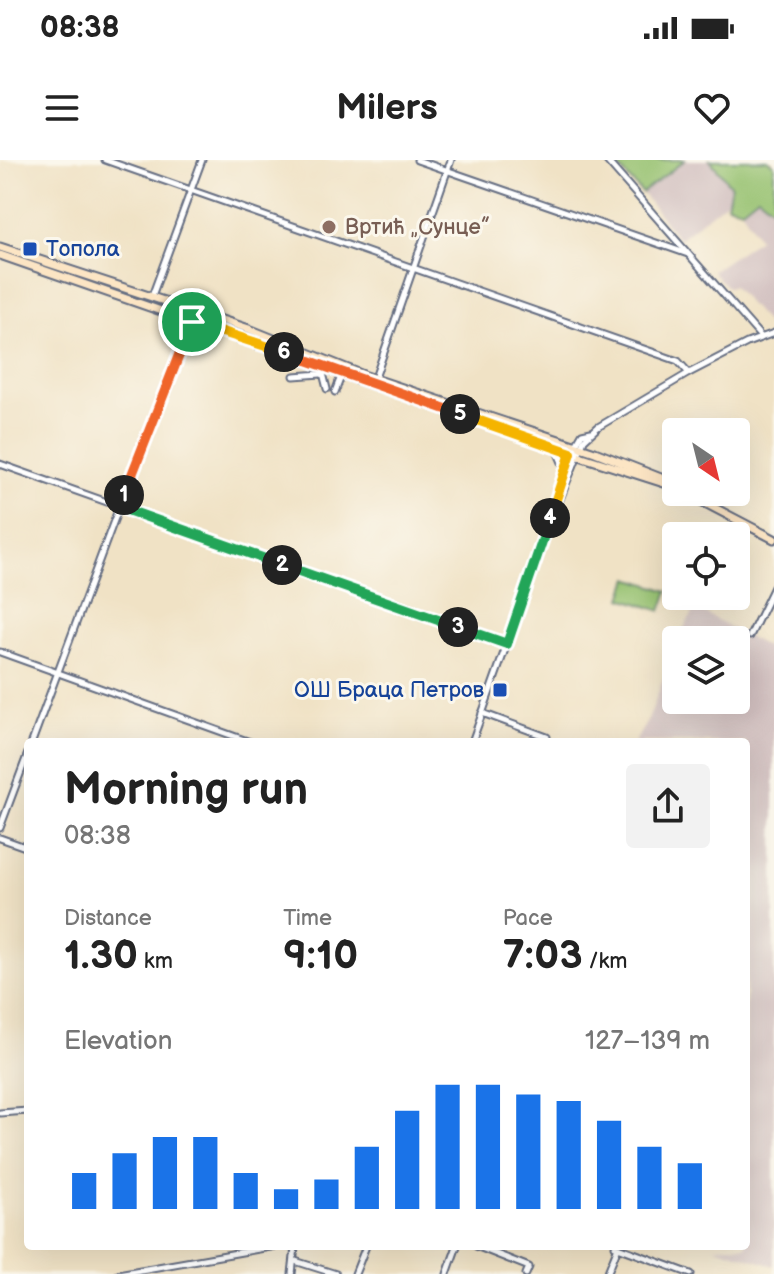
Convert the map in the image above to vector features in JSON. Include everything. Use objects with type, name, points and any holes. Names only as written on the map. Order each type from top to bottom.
[{"type":"street","points":[[105,160],[678,361],[689,373]]},
{"type":"street","points":[[152,296],[202,160]]},
{"type":"street","points":[[417,160],[688,254]]},
{"type":"street","points":[[375,378],[451,160]]},
{"type":"street","points":[[606,160],[761,337]]},
{"type":"street","points":[[0,247],[249,329],[662,482]]},
{"type":"street","points":[[0,255],[556,448],[593,452],[662,479]]},
{"type":"street","points":[[34,738],[192,322]]},
{"type":"street","points":[[473,738],[582,434],[590,434],[689,373],[774,333]]},
{"type":"street","points":[[294,376],[326,370]]},
{"type":"street","points":[[326,370],[327,389]]},
{"type":"street","points":[[335,392],[343,373]]},
{"type":"street","points":[[590,434],[593,452]]},
{"type":"street","points":[[556,448],[566,470]]},
{"type":"street","points":[[549,526],[566,470],[576,451]]},
{"type":"street","points":[[0,464],[507,644]]},
{"type":"street","points":[[711,506],[774,539]]},
{"type":"street","points":[[750,636],[774,587]]},
{"type":"street","points":[[0,652],[239,738]]},
{"type":"street","points":[[482,713],[547,737]]},
{"type":"street","points":[[0,828],[24,764]]},
{"type":"street","points":[[0,838],[24,847]]},
{"type":"street","points":[[0,1113],[24,1111]]},
{"type":"street","points":[[118,1274],[253,1250]]},
{"type":"street","points":[[292,1274],[295,1250]]},
{"type":"street","points":[[355,1274],[364,1250]]},
{"type":"street","points":[[447,1274],[456,1250]]},
{"type":"street","points":[[486,1250],[529,1267],[526,1274]]},
{"type":"street","points":[[607,1274],[615,1250]]},
{"type":"street","points":[[624,1250],[691,1274]]},
{"type":"street","points":[[295,1261],[336,1274]]},
{"type":"shaded area","points":[[685,160],[710,160],[731,186],[728,200],[679,239],[642,193]]},
{"type":"shaded area","points":[[758,196],[774,209],[774,328],[733,286],[727,287],[712,271],[759,239],[740,207]]},
{"type":"shaded area","points":[[694,610],[728,626],[685,626]]},
{"type":"shaded area","points":[[750,638],[774,651],[774,1266],[725,1250],[750,1250],[750,738],[637,738],[649,718],[662,682],[662,714],[750,714]]},
{"type":"green space","points":[[612,160],[685,160],[642,193]]},
{"type":"green space","points":[[710,160],[768,160],[774,165],[774,209],[758,196],[742,209],[727,205],[731,186]]},
{"type":"green space","points":[[629,578],[662,589],[662,608],[661,611],[622,598]]},
{"type":"place","name":"Вртић „Сунце”","points":[[329,227]]},
{"type":"place","name":"Топола","points":[[30,249]]},
{"type":"place","name":"ОШ Браца Петров","points":[[500,690]]},
{"type":"route","points":[[192,322],[571,453],[507,644],[119,507],[192,322]]}]
